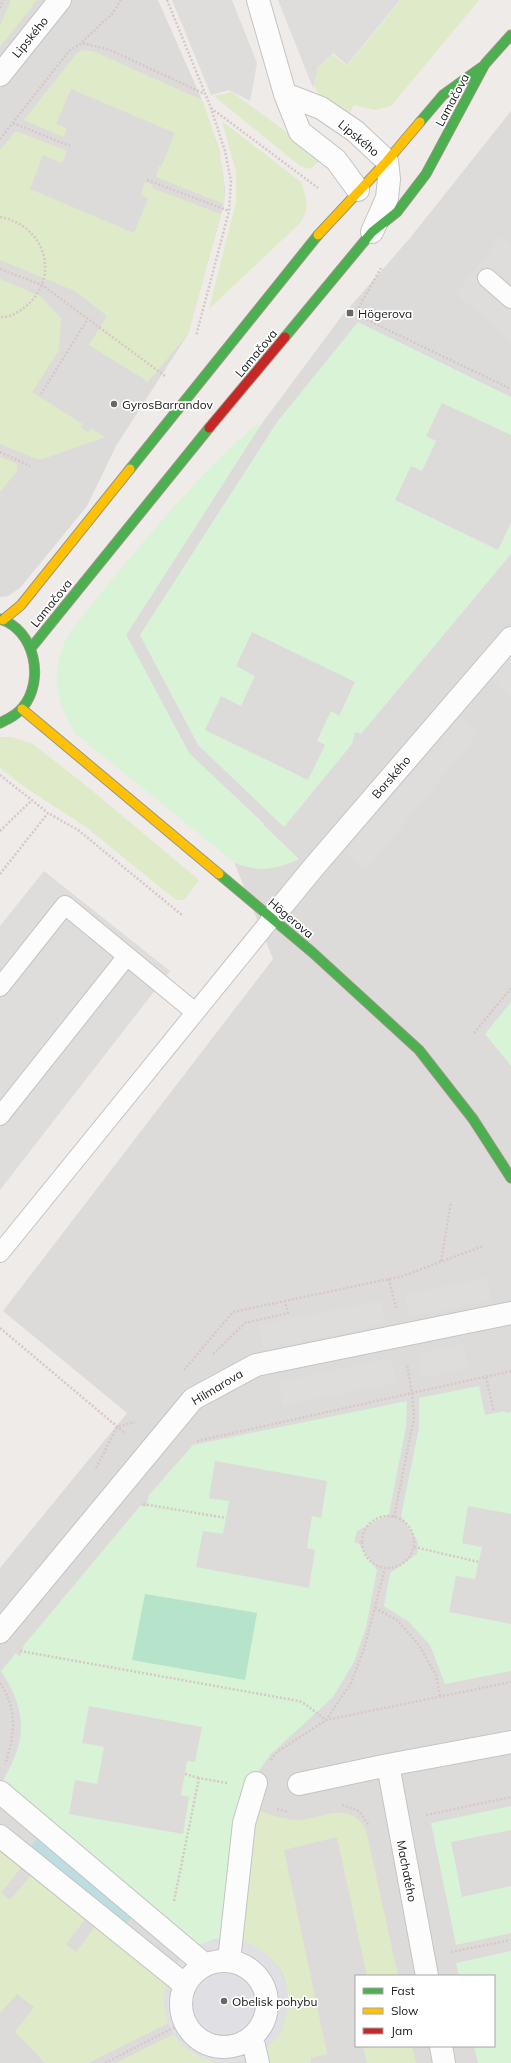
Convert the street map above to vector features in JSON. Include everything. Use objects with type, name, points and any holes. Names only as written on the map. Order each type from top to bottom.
[{"type":"street","name":"Lipského","points":[[0,75],[60,0]]},
{"type":"street","points":[[258,0],[285,94],[300,132],[336,160],[358,190]]},
{"type":"street","name":"Lamačova","points":[[0,723],[8,720],[22,709],[34,685],[36,671],[34,656],[31,648],[18,630],[2,619],[21,605],[315,239],[358,190],[387,161],[443,95],[485,64],[511,35]]},
{"type":"street","name":"Lamačova","points":[[31,648],[188,453],[372,232],[397,212],[426,174],[485,64]]},
{"type":"street","name":"Lipského","points":[[285,94],[327,112],[355,131],[387,161],[389,179],[387,198],[372,232]]},
{"type":"street","name":"Borského","points":[[272,918],[313,868],[511,638]]},
{"type":"street","name":"Högerova","points":[[22,709],[312,952],[419,1050],[473,1119],[511,1178]]},
{"type":"street","name":"Hilmarova","points":[[0,1632],[193,1399],[256,1365],[511,1313]]},
{"type":"street","points":[[299,1784],[388,1765],[511,1742]]},
{"type":"street","name":"Machatého","points":[[388,1765],[427,1975]]},
{"type":"street","points":[[229,1961],[244,1823],[256,1782]]},
{"type":"street","points":[[0,1792],[205,1965]]},
{"type":"street","points":[[0,1836],[185,1985]]},
{"type":"street","points":[[217,1961],[229,1961],[243,1965],[255,1973],[263,1984],[267,1998],[266,2013],[261,2026],[252,2037],[242,2043],[230,2046],[219,2055],[194,2034],[186,2023],[182,2011],[182,1998],[185,1985],[194,1974],[205,1965],[217,1961]]},
{"type":"street","points":[[252,2037],[258,2063]]},
{"type":"street","points":[[441,2047],[444,2063]]},
{"type":"lane","points":[[487,278],[511,299]]},
{"type":"lane","points":[[0,987],[65,905],[195,1012]]},
{"type":"lane","points":[[0,1253],[272,918]]},
{"type":"lane","points":[[0,1116],[127,956]]},
{"type":"path","points":[[0,8],[3,0]]},
{"type":"path","points":[[0,139],[69,51],[82,43],[112,14],[122,0]]},
{"type":"path","points":[[167,0],[211,108],[225,151],[231,181],[229,211],[196,336]]},
{"type":"path","points":[[82,43],[110,50],[206,94]]},
{"type":"path","points":[[211,108],[318,188]]},
{"type":"path","points":[[13,123],[70,146]]},
{"type":"path","points":[[147,180],[229,211]]},
{"type":"path","points":[[0,217],[12,219],[26,227],[37,239],[44,253],[46,270],[42,285],[33,300],[20,312],[0,318]]},
{"type":"path","points":[[382,267],[356,312],[363,318],[511,389]]},
{"type":"path","points":[[0,269],[42,285],[87,320],[165,376]]},
{"type":"path","points":[[42,394],[87,320]]},
{"type":"path","points":[[0,452],[30,466]]},
{"type":"path","points":[[0,775],[48,813],[78,830],[182,915]]},
{"type":"path","points":[[0,832],[32,800]]},
{"type":"path","points":[[0,874],[48,813]]},
{"type":"path","points":[[474,1033],[511,988]]},
{"type":"path","points":[[441,1262],[451,1202]]},
{"type":"path","points":[[187,1372],[180,1375],[233,1312],[403,1276],[483,1246]]},
{"type":"path","points":[[212,1355],[245,1323],[288,1313],[285,1301]]},
{"type":"path","points":[[486,1377],[494,1411]]},
{"type":"path","points":[[394,1517],[414,1418],[412,1393]]},
{"type":"path","points":[[117,1427],[142,1420]]},
{"type":"path","points":[[138,1503],[226,1518]]},
{"type":"path","points":[[386,1516],[394,1517],[408,1524],[412,1531],[414,1547],[412,1554],[401,1565],[385,1568],[370,1561],[365,1554],[362,1538],[366,1530],[374,1521],[386,1516]]},
{"type":"path","points":[[414,1547],[479,1562]]},
{"type":"path","points":[[326,1720],[351,1683],[364,1650],[385,1568]]},
{"type":"path","points":[[375,1608],[397,1620],[419,1645],[436,1675],[440,1696]]},
{"type":"path","points":[[30,1653],[299,1701],[326,1720]]},
{"type":"path","points":[[256,1782],[277,1752],[326,1720],[511,1682]]},
{"type":"path","points":[[0,1683],[8,1694],[14,1716],[13,1742],[3,1768]]},
{"type":"path","points":[[185,1774],[226,1783]]},
{"type":"path","points":[[167,1933],[199,1778]]},
{"type":"path","points":[[426,1823],[425,1815],[511,1797]]},
{"type":"path","points":[[249,1803],[290,1812]]},
{"type":"path","points":[[338,1805],[359,1811],[369,1826]]},
{"type":"path","points":[[450,1944],[451,1952],[511,1940]]},
{"type":"path","points":[[105,2063],[171,2028],[186,2023]]},
{"type":"shaded area","points":[[0,0],[158,0],[202,100],[219,149],[225,188],[224,204],[188,334],[116,446],[87,506],[20,588],[8,596],[0,597]]},
{"type":"shaded area","points":[[172,0],[232,0],[257,63],[250,101],[229,90],[211,95]]},
{"type":"shaded area","points":[[278,0],[400,0],[347,65],[333,53],[318,68],[313,88]]},
{"type":"shaded area","points":[[511,111],[511,2063],[0,2063],[0,1568],[127,1413],[3,1311],[273,959],[234,862],[243,866],[264,824],[189,753],[126,635],[260,426],[341,317],[410,238]]},
{"type":"shaded area","points":[[501,236],[511,244],[511,341],[456,294]]},
{"type":"shaded area","points":[[511,651],[511,695],[510,697],[489,677]]},
{"type":"shaded area","points":[[460,717],[480,731],[366,870],[343,853]]},
{"type":"shaded area","points":[[44,871],[170,971],[0,1190],[0,926]]},
{"type":"shaded area","points":[[487,1278],[491,1301],[409,1317],[405,1294]]},
{"type":"shaded area","points":[[381,1301],[386,1324],[263,1349],[258,1325]]},
{"type":"shaded area","points":[[463,1344],[468,1368],[422,1378],[417,1354]]},
{"type":"shaded area","points":[[391,1358],[397,1383],[283,1405],[278,1382]]},
{"type":"shaded area","points":[[226,1939],[238,1940],[250,1944],[260,1949],[270,1957],[278,1967],[283,1977],[287,1989],[287,2013],[283,2025],[278,2035],[270,2045],[260,2053],[250,2058],[238,2062],[226,2063],[214,2062],[202,2058],[192,2053],[182,2045],[174,2035],[169,2025],[165,2013],[164,2001],[165,1989],[169,1977],[174,1967],[182,1957],[192,1949],[202,1944],[214,1940]]},
{"type":"green space","points":[[11,0],[37,0],[0,47],[0,26]]},
{"type":"green space","points":[[401,0],[479,0],[391,106],[375,110],[354,105],[348,116],[328,103],[318,93],[314,79],[317,71],[332,54],[347,66]]},
{"type":"green space","points":[[83,50],[93,51],[202,100],[219,151],[223,177],[224,204],[156,177],[159,166],[161,167],[175,133],[71,89],[56,124],[67,129],[63,137],[24,120],[77,53]]},
{"type":"green space","points":[[232,92],[309,149],[320,160],[310,169],[300,166],[214,96]]},
{"type":"green space","points":[[222,121],[302,183],[307,204],[305,214],[300,223],[209,309],[236,202],[236,171]]},
{"type":"green space","points":[[16,131],[67,151],[62,163],[43,155],[30,189],[134,233],[148,199],[141,195],[145,182],[152,185],[152,188],[221,214],[188,334],[147,383],[144,379],[89,345],[107,316],[75,291],[0,260],[0,150]]},
{"type":"green space","points":[[0,279],[40,296],[61,318],[59,350],[32,392],[83,424],[81,428],[88,432],[91,428],[105,437],[43,459],[37,459],[0,444]]},
{"type":"green space","points":[[358,322],[511,397],[511,435],[442,403],[426,436],[436,441],[422,471],[411,466],[395,500],[498,550],[511,523],[511,554],[361,734],[355,732],[352,744],[284,827],[198,745],[140,635],[277,422]],"holes":[[[252,632],[355,682],[339,716],[331,711],[317,741],[325,745],[308,780],[205,730],[221,696],[241,706],[255,676],[236,666]]]},
{"type":"green space","points":[[257,424],[260,426],[126,635],[189,753],[299,859],[282,866],[267,869],[251,868],[234,862],[76,734],[68,721],[59,696],[57,685],[59,660],[69,633],[158,524],[206,473]]},
{"type":"green space","points":[[0,457],[17,464],[17,471],[0,492]]},
{"type":"green space","points":[[0,737],[12,737],[33,744],[89,788],[199,880],[184,900],[176,900],[86,827],[26,788],[0,768]]},
{"type":"green space","points":[[511,1002],[511,1066],[485,1034]]},
{"type":"green space","points":[[479,1386],[485,1415],[505,1411],[506,1413],[511,1412],[511,1514],[468,1506],[462,1543],[482,1547],[475,1579],[456,1576],[449,1612],[511,1624],[511,1671],[445,1684],[430,1645],[408,1621],[384,1606],[390,1573],[417,1554],[418,1542],[401,1516],[419,1428],[419,1398]]},
{"type":"green space","points":[[407,1401],[406,1427],[389,1514],[357,1531],[354,1542],[359,1544],[377,1570],[366,1628],[354,1662],[333,1697],[271,1754],[251,1782],[227,1938],[215,1939],[198,1945],[2,1782],[16,1753],[20,1739],[21,1726],[20,1714],[16,1700],[1,1671],[16,1653],[20,1657],[24,1645],[140,1506],[146,1507],[149,1495],[193,1445]],"holes":[[[215,1461],[327,1481],[321,1518],[312,1516],[307,1548],[315,1550],[309,1588],[196,1567],[203,1531],[223,1534],[229,1501],[209,1498]],[[89,1706],[202,1727],[195,1762],[187,1761],[181,1795],[189,1797],[183,1834],[69,1814],[75,1780],[97,1784],[104,1747],[82,1743]]]},
{"type":"green space","points":[[145,1594],[257,1613],[245,1680],[132,1660]]},
{"type":"green space","points":[[511,1806],[511,1830],[451,1842],[462,1897],[511,1886],[511,1933],[456,1945],[431,1823]]},
{"type":"green space","points":[[255,1810],[292,1820],[307,1819],[335,1813],[344,1813],[352,1815],[359,1821],[366,1830],[398,1975],[367,1975],[337,1837],[284,1850],[327,2054],[311,2058],[311,2063],[265,2063],[263,2051],[275,2039],[284,2023],[287,2005],[286,1986],[284,1977],[275,1963],[239,1940]]},
{"type":"green space","points":[[0,1846],[23,1865],[1,1893],[10,1900],[33,1873],[87,1917],[66,1944],[76,1952],[97,1924],[166,1985],[164,2005],[169,2023],[88,2063],[45,2063],[15,2032],[34,2007],[17,1994],[0,2013]]},
{"type":"green space","points":[[511,1951],[511,2063],[478,2063],[474,2047],[495,2047],[495,1975],[459,1975],[456,1963]]},
{"type":"green space","points":[[174,2034],[189,2050],[215,2063],[116,2063]]},
{"type":"green space","points":[[363,2047],[412,2047],[416,2063],[367,2063]]},
{"type":"water","points":[[37,1839],[132,1917],[126,1924],[31,1846]]},
{"type":"traffic: fast","points":[[285,337],[372,232],[397,212],[426,174],[485,64],[511,35]]},
{"type":"traffic: fast","points":[[420,122],[443,95],[482,67]]},
{"type":"traffic: fast","points":[[130,469],[318,235]]},
{"type":"traffic: fast","points":[[31,648],[209,428]]},
{"type":"traffic: fast","points":[[0,619],[12,625],[21,634],[33,657],[35,670],[34,683],[30,696],[23,707],[15,715],[0,723]]},
{"type":"traffic: fast","points":[[219,874],[312,952],[419,1050],[473,1119],[511,1178]]},
{"type":"traffic: slow","points":[[318,235],[387,161],[420,122]]},
{"type":"traffic: slow","points":[[3,620],[21,605],[130,469]]},
{"type":"traffic: slow","points":[[22,709],[219,874]]},
{"type":"traffic: jam","points":[[209,428],[285,337]]},
{"type":"place","name":"Högerova","points":[[350,313]]},
{"type":"place","name":"GyrosBarrandov","points":[[114,404]]},
{"type":"place","name":"Obelisk pohybu","points":[[224,2001]]}]
